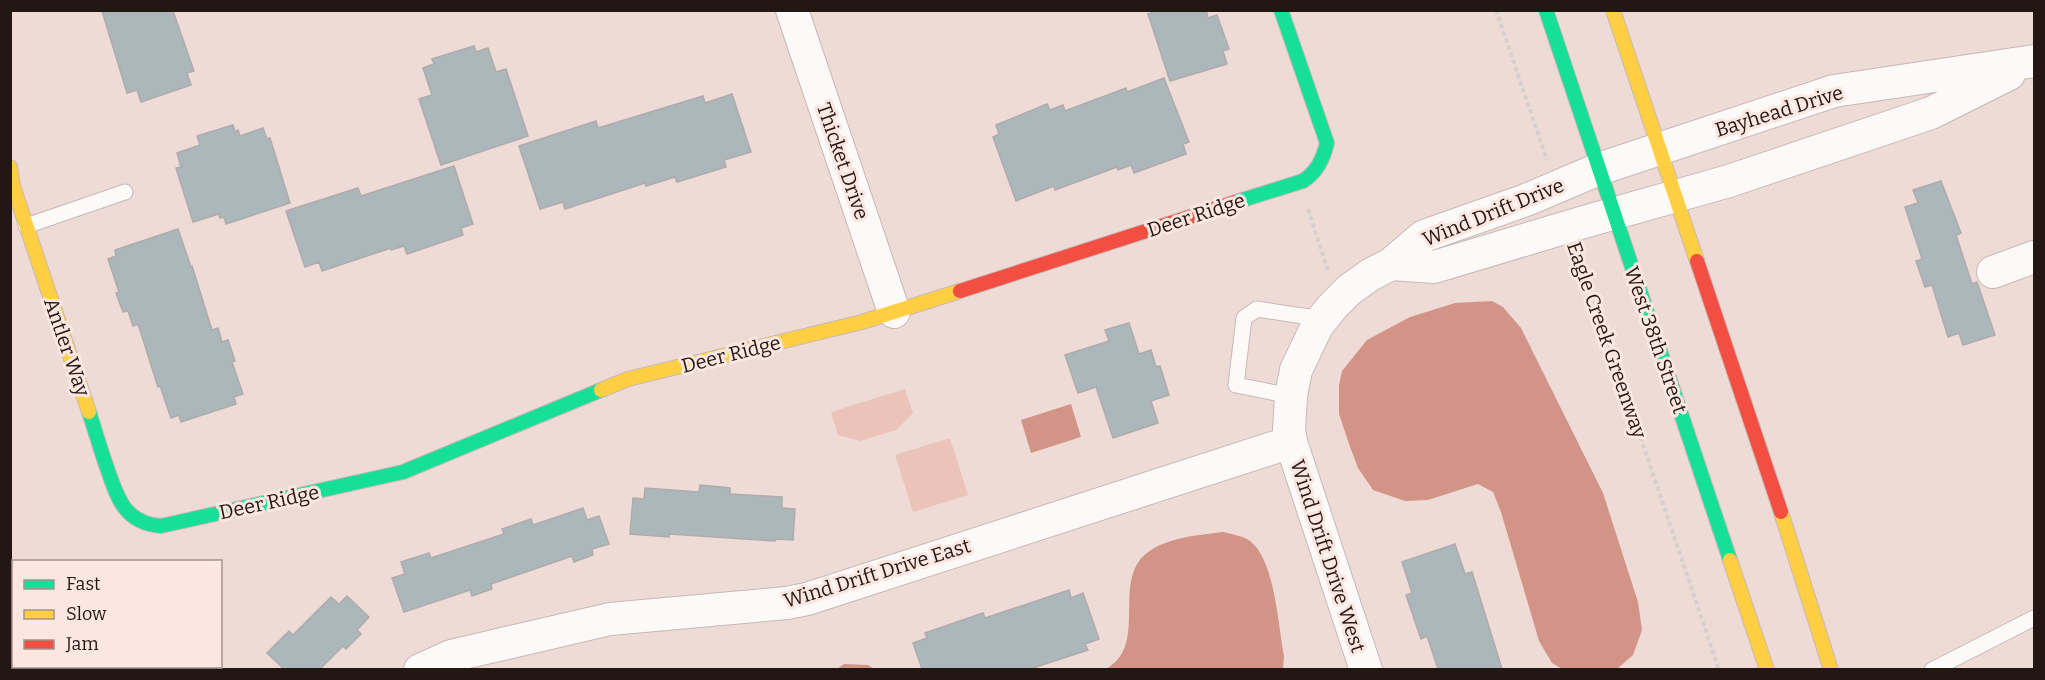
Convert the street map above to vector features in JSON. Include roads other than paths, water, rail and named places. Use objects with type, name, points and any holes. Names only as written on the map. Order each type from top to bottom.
[{"type":"street","name":"Thicket Drive","points":[[792,10],[894,312]]},
{"type":"street","name":"Deer Ridge","points":[[136,519],[161,526],[403,472],[628,379],[862,322],[1301,182],[1311,175],[1320,163],[1326,153],[1327,143],[1281,10]]},
{"type":"street","name":"West 38th Street","points":[[1546,10],[1767,669]]},
{"type":"street","points":[[1613,10],[1831,669]]},
{"type":"street","name":"Bayhead Drive","points":[[1599,169],[1834,91],[2034,61]]},
{"type":"street","name":"Bayhead Drive","points":[[1613,214],[1676,197],[1931,113],[2034,61]]},
{"type":"street","name":"Antler Way","points":[[10,167],[13,186],[118,500],[126,512],[136,519]]},
{"type":"street","name":"Wind Drift Drive","points":[[1291,442],[1289,430],[1291,396],[1296,370],[1312,336],[1332,309],[1360,282],[1391,264],[1424,236],[1599,169]]},
{"type":"street","name":"Wind Drift Drive","points":[[1391,264],[1434,267],[1613,214]]},
{"type":"street","points":[[1993,272],[2034,257]]},
{"type":"street","name":"Wind Drift Drive East","points":[[420,669],[451,656],[610,619],[787,603],[807,599],[1291,442]]},
{"type":"street","name":"Wind Drift Drive West","points":[[1291,442],[1366,669]]},
{"type":"lane","points":[[26,226],[125,192]]},
{"type":"lane","points":[[1291,396],[1236,386],[1244,318],[1257,309],[1332,309]]},
{"type":"lane","points":[[1932,669],[2034,618]]}]
